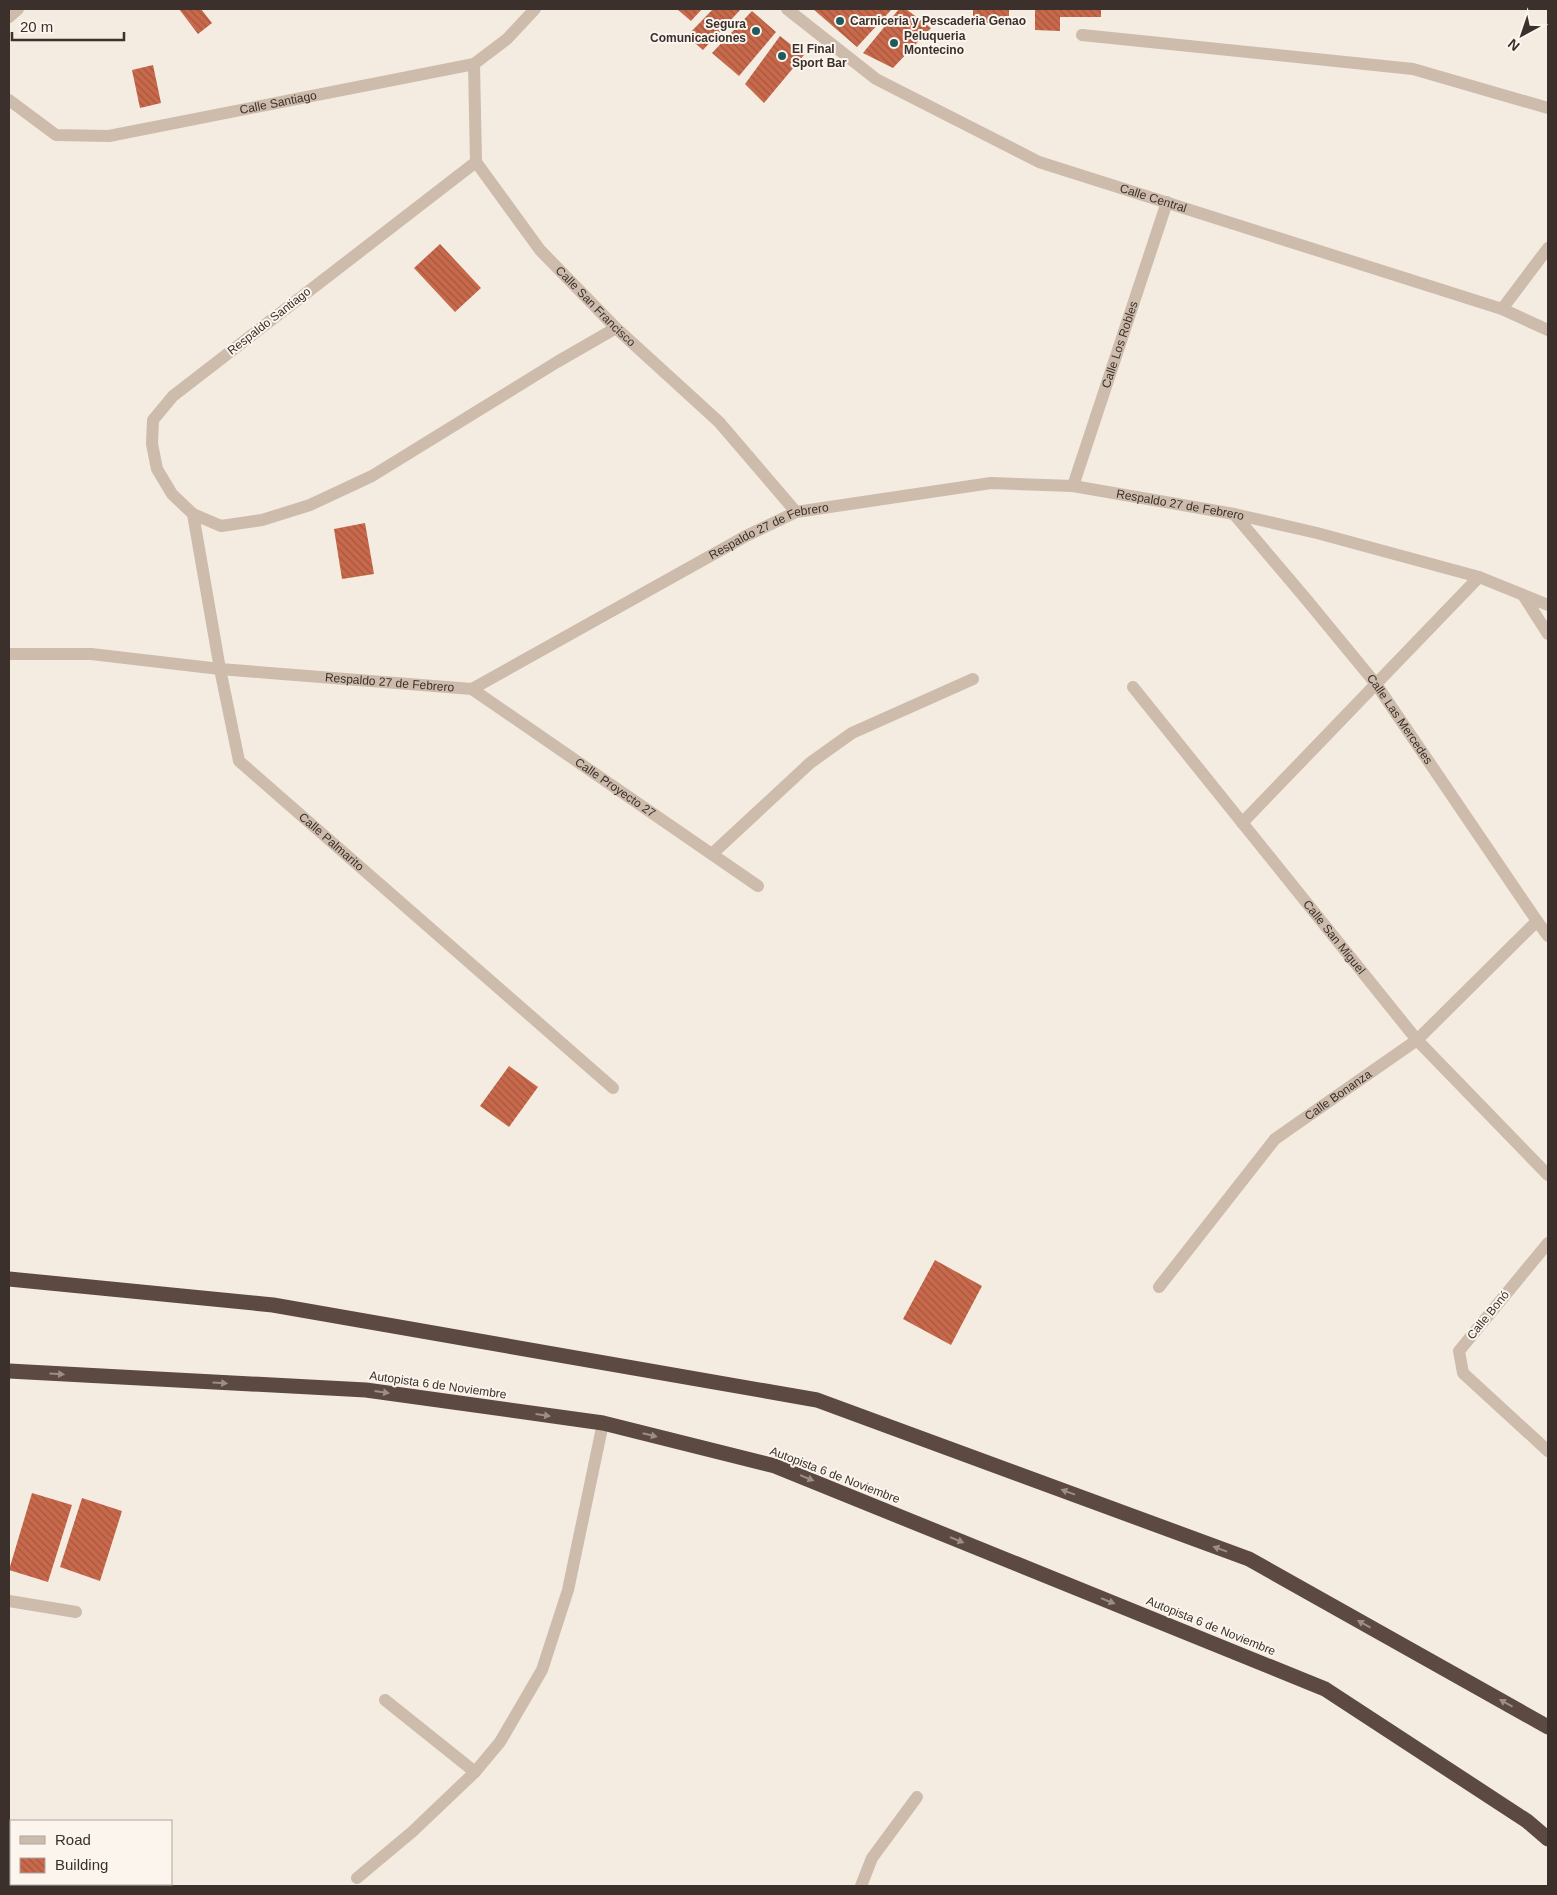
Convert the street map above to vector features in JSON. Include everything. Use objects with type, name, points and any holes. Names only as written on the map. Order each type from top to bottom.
[{"type":"highway","points":[[9,1280],[273,1305],[816,1400],[1249,1559],[1548,1727]]},
{"type":"highway","name":"Autopista 6 de Noviembre","points":[[9,1372],[366,1390],[603,1423],[775,1466],[1325,1688],[1527,1821],[1548,1839]]},
{"type":"street","points":[[9,17],[18,9]]},
{"type":"street","name":"Calle Santiago","points":[[9,100],[56,135],[109,136],[474,64],[508,39],[535,9]]},
{"type":"street","name":"Calle Central","points":[[787,9],[876,79],[1039,162],[1502,309],[1548,330]]},
{"type":"street","points":[[1082,35],[1414,69],[1548,108]]},
{"type":"street","points":[[474,64],[476,162]]},
{"type":"street","name":"Calle San Francisco","points":[[476,162],[540,250],[616,328],[719,422],[796,512]]},
{"type":"street","name":"Respaldo Santiago","points":[[193,514],[172,494],[157,469],[152,444],[153,420],[172,396],[476,162]]},
{"type":"street","name":"Calle Los Robles","points":[[1073,486],[1167,202]]},
{"type":"street","points":[[1502,309],[1548,248]]},
{"type":"street","points":[[193,514],[221,526],[262,520],[310,504],[372,476],[616,328]]},
{"type":"street","name":"Respaldo 27 de Febrero","points":[[9,654],[91,654],[220,669],[472,689],[746,536],[796,512],[991,483],[1073,486],[1234,514],[1317,533],[1479,577],[1548,605]]},
{"type":"street","name":"Calle Palmarito","points":[[193,514],[220,669],[239,761],[613,1088]]},
{"type":"street","name":"Calle Las Mercedes","points":[[1234,514],[1376,684],[1548,936]]},
{"type":"street","points":[[1242,823],[1479,577]]},
{"type":"street","points":[[1522,595],[1548,634]]},
{"type":"street","points":[[712,854],[810,763],[852,732],[973,679]]},
{"type":"street","name":"Calle San Miguel","points":[[1132,687],[1417,1040],[1548,1175]]},
{"type":"street","name":"Calle Proyecto 27","points":[[472,689],[758,886]]},
{"type":"street","name":"Calle Bonanza","points":[[1159,1287],[1275,1139],[1417,1040],[1537,921]]},
{"type":"street","name":"Calle Bonó","points":[[1548,1243],[1459,1351],[1463,1373],[1548,1451]]},
{"type":"street","points":[[356,1878],[412,1832],[475,1772],[500,1742],[542,1670],[568,1590],[603,1423]]},
{"type":"street","points":[[9,1601],[76,1612]]},
{"type":"street","points":[[385,1700],[475,1772]]},
{"type":"street","points":[[861,1886],[872,1858],[917,1797]]},
{"type":"building","points":[[179,9],[201,9],[212,23],[198,34]]},
{"type":"building","points":[[677,9],[702,9],[691,21]]},
{"type":"building","points":[[713,9],[741,9],[703,50],[687,36]]},
{"type":"building","points":[[813,9],[892,9],[857,47]]},
{"type":"building","points":[[899,9],[906,9],[931,28],[893,68],[863,53]]},
{"type":"building","points":[[973,9],[1009,9],[1009,23],[973,23]]},
{"type":"building","points":[[1035,9],[1101,9],[1101,17],[1060,17],[1060,31],[1035,30]]},
{"type":"building","points":[[752,11],[776,32],[739,76],[712,53]]},
{"type":"building","points":[[780,36],[804,55],[764,103],[745,84]]},
{"type":"building","points":[[153,65],[161,103],[140,108],[132,70]]},
{"type":"building","points":[[440,244],[481,288],[455,312],[414,268]]},
{"type":"building","points":[[365,523],[374,574],[342,579],[334,529]]},
{"type":"building","points":[[509,1066],[538,1087],[509,1127],[480,1106]]},
{"type":"building","points":[[935,1260],[982,1286],[951,1345],[903,1319]]},
{"type":"building","points":[[32,1493],[72,1505],[48,1582],[9,1570]]},
{"type":"building","points":[[82,1498],[122,1511],[100,1581],[60,1567]]},
{"type":"place","name":"Carniceria y Pescaderia Genao","points":[[840,21]]},
{"type":"place","name":"Segura Comunicaciones","points":[[756,31]]},
{"type":"place","name":"Peluqueria Montecino","points":[[894,43]]},
{"type":"place","name":"El Final Sport Bar","points":[[782,56]]}]
